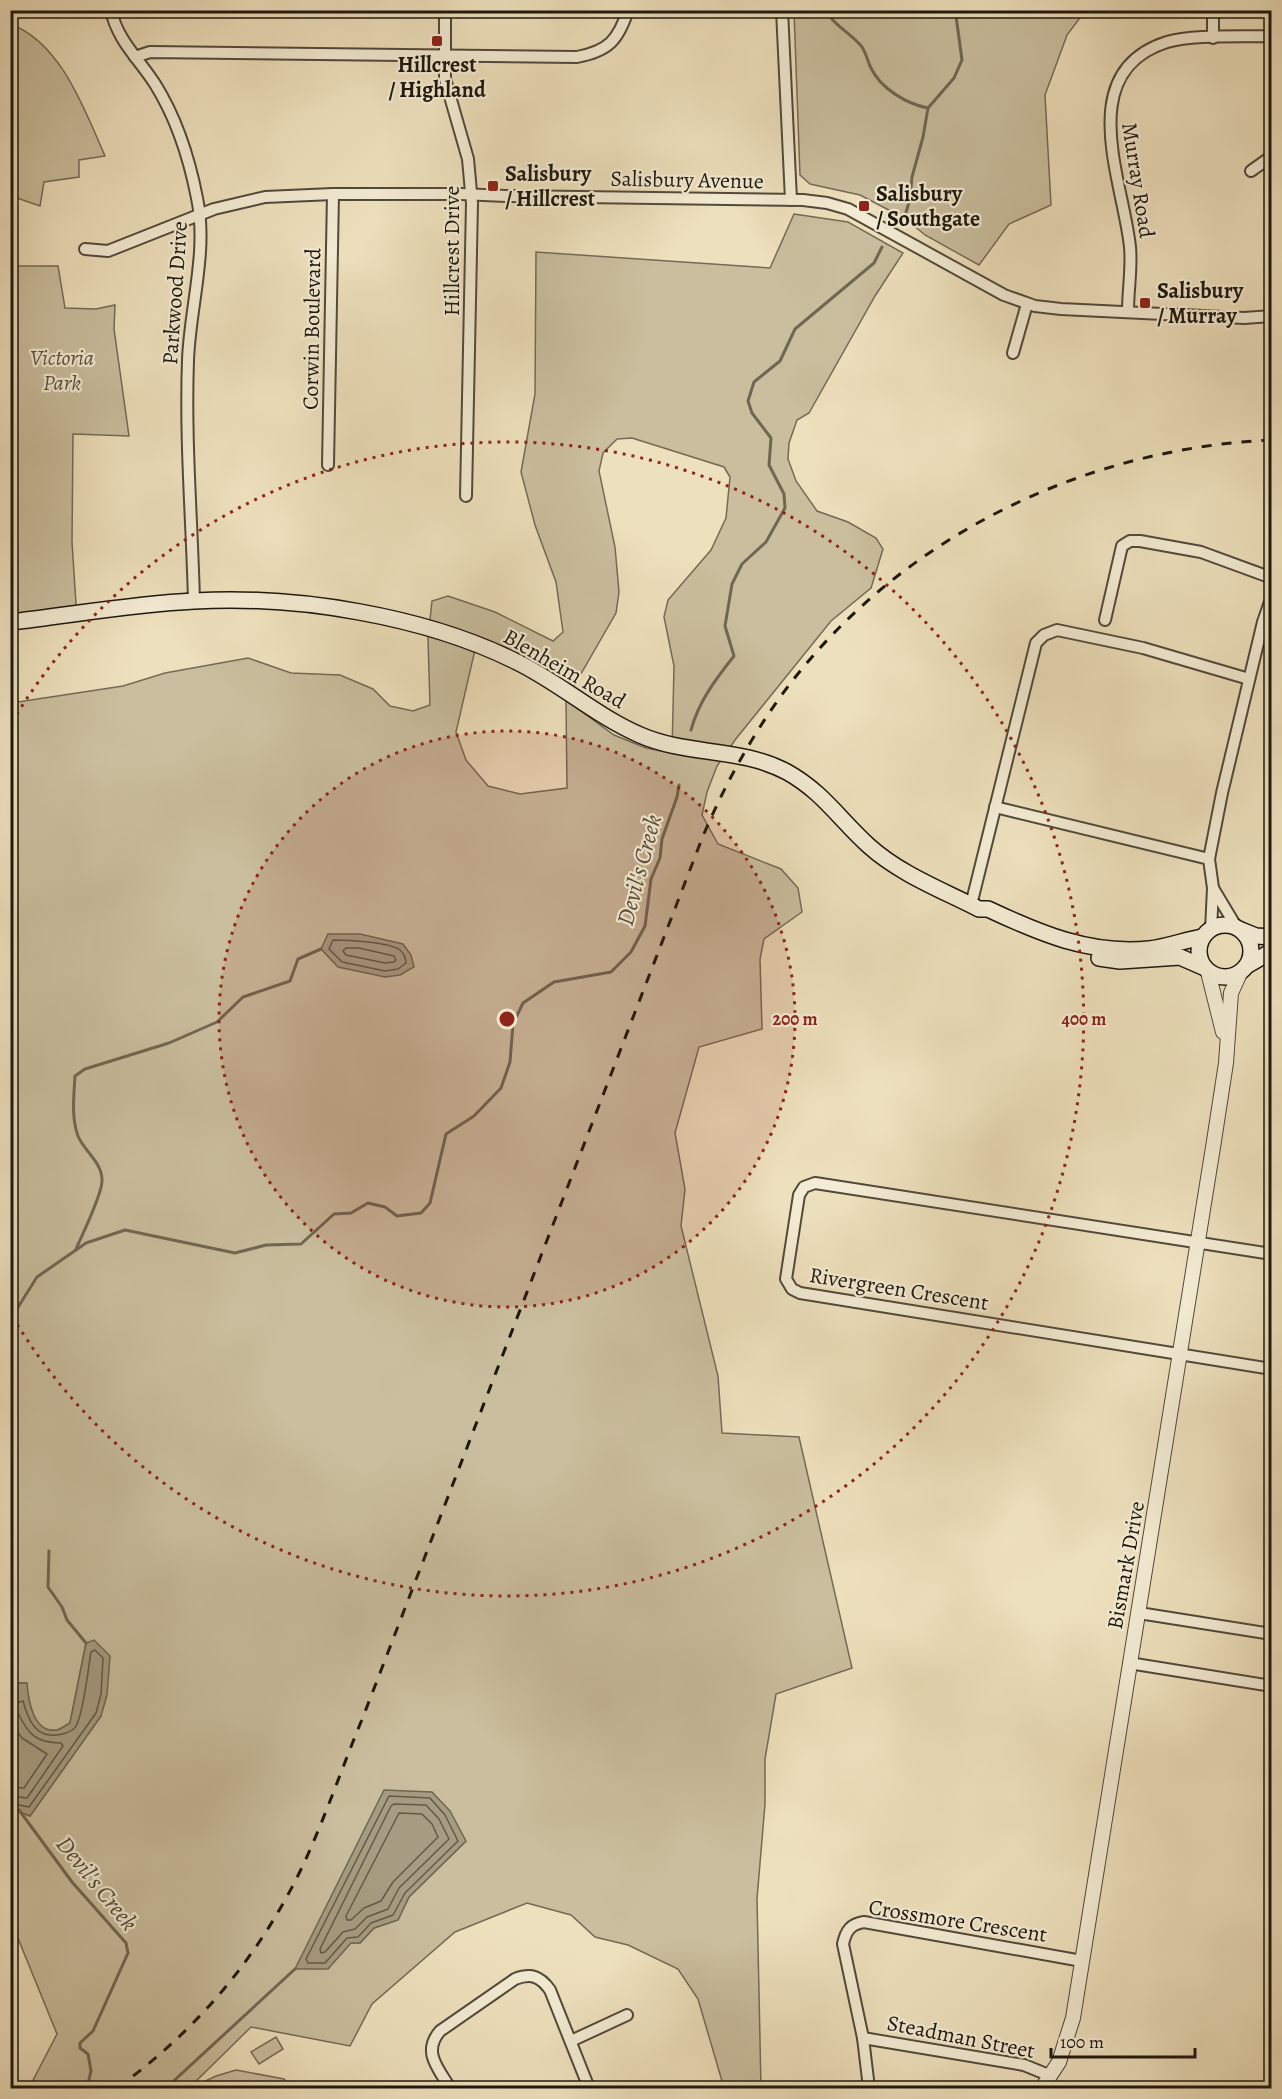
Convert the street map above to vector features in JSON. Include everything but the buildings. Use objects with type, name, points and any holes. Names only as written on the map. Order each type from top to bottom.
[{"type":"main road","name":"Blenheim Road","points":[[10,622],[194,601],[267,601],[359,612],[442,631],[518,663],[587,707],[642,736],[684,748],[743,756],[787,772],[808,784],[870,847],[890,862],[975,907],[984,916],[1009,930],[1067,951],[1120,961],[1180,957],[1205,969]]},
{"type":"main road","name":"Blenheim Road","points":[[975,907],[988,909],[1045,934],[1085,946],[1118,950],[1150,949],[1207,934]]},
{"type":"main road","points":[[1272,937],[1256,936],[1239,929],[1222,926],[1207,934],[1200,953],[1205,969],[1223,977],[1244,968],[1272,951]]},
{"type":"main road","points":[[1239,929],[1250,946],[1251,959],[1244,968]]},
{"type":"street","name":"Parkwood Drive","points":[[111,10],[114,24],[154,83],[177,125],[191,169],[200,215],[199,257],[189,341],[186,403],[194,601]]},
{"type":"street","name":"Hillcrest Drive","points":[[445,10],[445,79],[468,159],[472,194],[466,496]]},
{"type":"street","points":[[135,57],[150,52],[577,57],[597,53],[617,38],[628,10]]},
{"type":"street","points":[[782,10],[791,200]]},
{"type":"street","points":[[1213,10],[1213,38]]},
{"type":"street","name":"Murray Road","points":[[1128,311],[1130,249],[1110,133],[1111,99],[1116,86],[1131,64],[1153,47],[1168,41],[1272,36]]},
{"type":"street","points":[[1251,171],[1272,156]]},
{"type":"street","name":"Corwin Boulevard","points":[[328,465],[333,194]]},
{"type":"street","name":"Salisbury Avenue","points":[[85,249],[108,251],[214,209],[265,196],[472,194],[791,200],[827,203],[857,213],[991,288],[1027,304],[1061,309],[1244,318],[1272,316]]},
{"type":"street","points":[[1013,353],[1027,304]]},
{"type":"street","points":[[1105,620],[1122,546],[1130,541],[1140,540],[1201,552],[1272,578]]},
{"type":"street","points":[[1207,934],[1213,888],[1209,859],[1222,793],[1250,679],[1267,624],[1272,596]]},
{"type":"street","points":[[975,907],[995,807],[1036,643],[1044,635],[1057,630],[1143,648],[1250,679]]},
{"type":"street","points":[[995,807],[1209,859]]},
{"type":"street","points":[[1213,888],[1239,929]]},
{"type":"street","name":"Bismark Drive","points":[[1042,2088],[1051,2076],[1065,2045],[1073,2018],[1198,1243],[1224,1074],[1231,993],[1244,968]]},
{"type":"street","name":"Bismark Drive","points":[[1205,969],[1227,1042]]},
{"type":"street","name":"Rivergreen Crescent","points":[[1180,1353],[800,1293],[792,1289],[786,1279],[799,1195],[804,1187],[815,1183],[1198,1243]]},
{"type":"street","points":[[1198,1243],[1272,1254]]},
{"type":"street","points":[[1180,1353],[1272,1369]]},
{"type":"street","points":[[1138,1613],[1272,1634]]},
{"type":"street","points":[[1129,1663],[1272,1686]]},
{"type":"street","name":"Crossmore Crescent","points":[[869,2088],[863,2038],[843,1944],[845,1934],[856,1923],[864,1922],[1082,1961]]},
{"type":"street","points":[[450,2088],[431,2052],[432,2039],[515,1979],[526,1975],[543,1980],[550,1990],[589,2088]]},
{"type":"street","points":[[570,2041],[627,2015]]},
{"type":"street","name":"Steadman Street","points":[[863,2038],[1024,2065],[1051,2076]]},
{"type":"green space","points":[[794,11],[1085,11],[1067,35],[1045,95],[1051,205],[1009,224],[979,265],[925,235],[906,219],[860,195],[810,184],[800,175]]},
{"type":"green space","points":[[10,24],[28,33],[44,46],[57,62],[80,99],[105,156],[79,160],[79,177],[44,182],[40,206],[11,196]]},
{"type":"green space","points":[[794,214],[848,222],[903,253],[875,296],[809,413],[797,420],[789,443],[788,459],[796,481],[817,511],[848,522],[876,538],[883,549],[871,588],[831,621],[735,740],[717,766],[707,792],[702,815],[718,844],[781,869],[798,888],[802,912],[764,939],[760,959],[762,1029],[699,1047],[675,1133],[685,1189],[681,1226],[718,1376],[722,1433],[799,1437],[852,1668],[776,1694],[765,1759],[765,1804],[757,1899],[761,2088],[724,2088],[698,1999],[678,1969],[628,1945],[595,1937],[571,1915],[527,1903],[455,1932],[372,2004],[350,2046],[251,2027],[189,2088],[29,2088],[57,2034],[11,1921],[11,1808],[30,1816],[101,1716],[86,1643],[70,1723],[57,1730],[42,1727],[33,1714],[26,1683],[15,1683],[11,1709],[11,698],[18,702],[123,686],[165,673],[248,658],[291,673],[340,675],[373,689],[390,706],[413,711],[430,705],[428,638],[432,601],[448,596],[495,612],[553,641],[563,632],[556,582],[535,525],[521,472],[535,394],[536,252],[770,268]],"holes":[[[632,438],[724,467],[730,477],[726,518],[711,550],[668,600],[664,617],[674,666],[672,753],[646,748],[614,735],[566,700],[567,788],[520,794],[488,786],[466,760],[456,732],[477,641],[571,691],[616,613],[619,592],[615,547],[599,471],[603,453],[617,439]],[[466,1841],[409,1897],[398,1920],[374,1928],[360,1943],[351,1943]]]},
{"type":"green space","name":"Victoria Park","points":[[10,266],[58,266],[65,308],[96,309],[115,305],[114,329],[129,436],[73,434],[72,542],[77,619],[10,628]]},
{"type":"green space","points":[[276,2037],[283,2049],[259,2064],[251,2052]]},
{"type":"green space","points":[[236,2070],[284,2079],[293,2088],[191,2088],[216,2076]]},
{"type":"water","points":[[328,934],[360,934],[403,944],[411,955],[414,967],[400,975],[385,977],[338,967],[321,949]]},
{"type":"water","points":[[94,1640],[110,1656],[107,1695],[101,1716],[30,1816],[11,1808],[10,1709],[15,1683],[27,1683],[33,1714],[42,1727],[49,1730],[62,1728],[70,1723],[86,1643]]},
{"type":"water","points":[[384,1790],[432,1792],[450,1811],[466,1841],[409,1897],[398,1920],[374,1928],[360,1943],[351,1943],[328,1969],[295,1969]]},
{"type":"waterway","points":[[825,10],[833,21],[862,47],[875,76],[881,83],[903,99],[928,108]]},
{"type":"waterway","name":"Devil's Creek","points":[[904,219],[928,108],[954,78],[962,60],[956,16],[959,10]]},
{"type":"waterway","name":"Devil's Creek","points":[[691,730],[703,700],[734,656],[725,626],[732,584],[742,564],[766,542],[785,508],[784,494],[769,465],[771,438],[752,413],[748,401],[754,382],[780,361],[795,329],[874,263],[882,247]]},
{"type":"waterway","name":"Devil's Creek","points":[[10,1320],[37,1277],[86,1243],[125,1230],[235,1253],[266,1245],[301,1244],[334,1214],[351,1213],[368,1203],[385,1207],[397,1216],[421,1213],[430,1203],[446,1134],[474,1116],[501,1088],[510,1062],[513,1024],[523,1003],[554,982],[611,972],[631,952],[645,926],[651,879],[660,858],[662,839],[679,785]]},
{"type":"waterway","points":[[76,1249],[96,1204],[102,1180],[96,1162],[81,1141],[76,1129],[74,1121],[75,1076],[85,1069],[169,1043],[217,1022],[243,997],[290,981],[298,959],[321,949]]},
{"type":"waterway","points":[[49,1551],[48,1587],[62,1607],[67,1620],[86,1643]]},
{"type":"waterway","name":"Devil's Creek","points":[[19,1810],[72,1882],[126,1943],[128,1953],[93,2031],[80,2043],[80,2048],[88,2054],[91,2071],[87,2088]]},
{"type":"waterway","points":[[166,2088],[295,1969]]},
{"type":"railway","points":[[117,2088],[175,2041],[226,1987],[269,1927],[305,1861],[363,1717],[703,836],[727,784],[755,735],[800,671],[853,615],[912,565],[976,524],[1046,490],[1119,465],[1195,448],[1272,440]]},
{"type":"place","name":"Hillcrest / Highland","points":[[437,41]]},
{"type":"place","name":"Salisbury / Hillcrest","points":[[493,186]]},
{"type":"place","name":"Salisbury / Southgate","points":[[864,206]]},
{"type":"place","name":"Salisbury / Murray","points":[[1145,303]]}]
